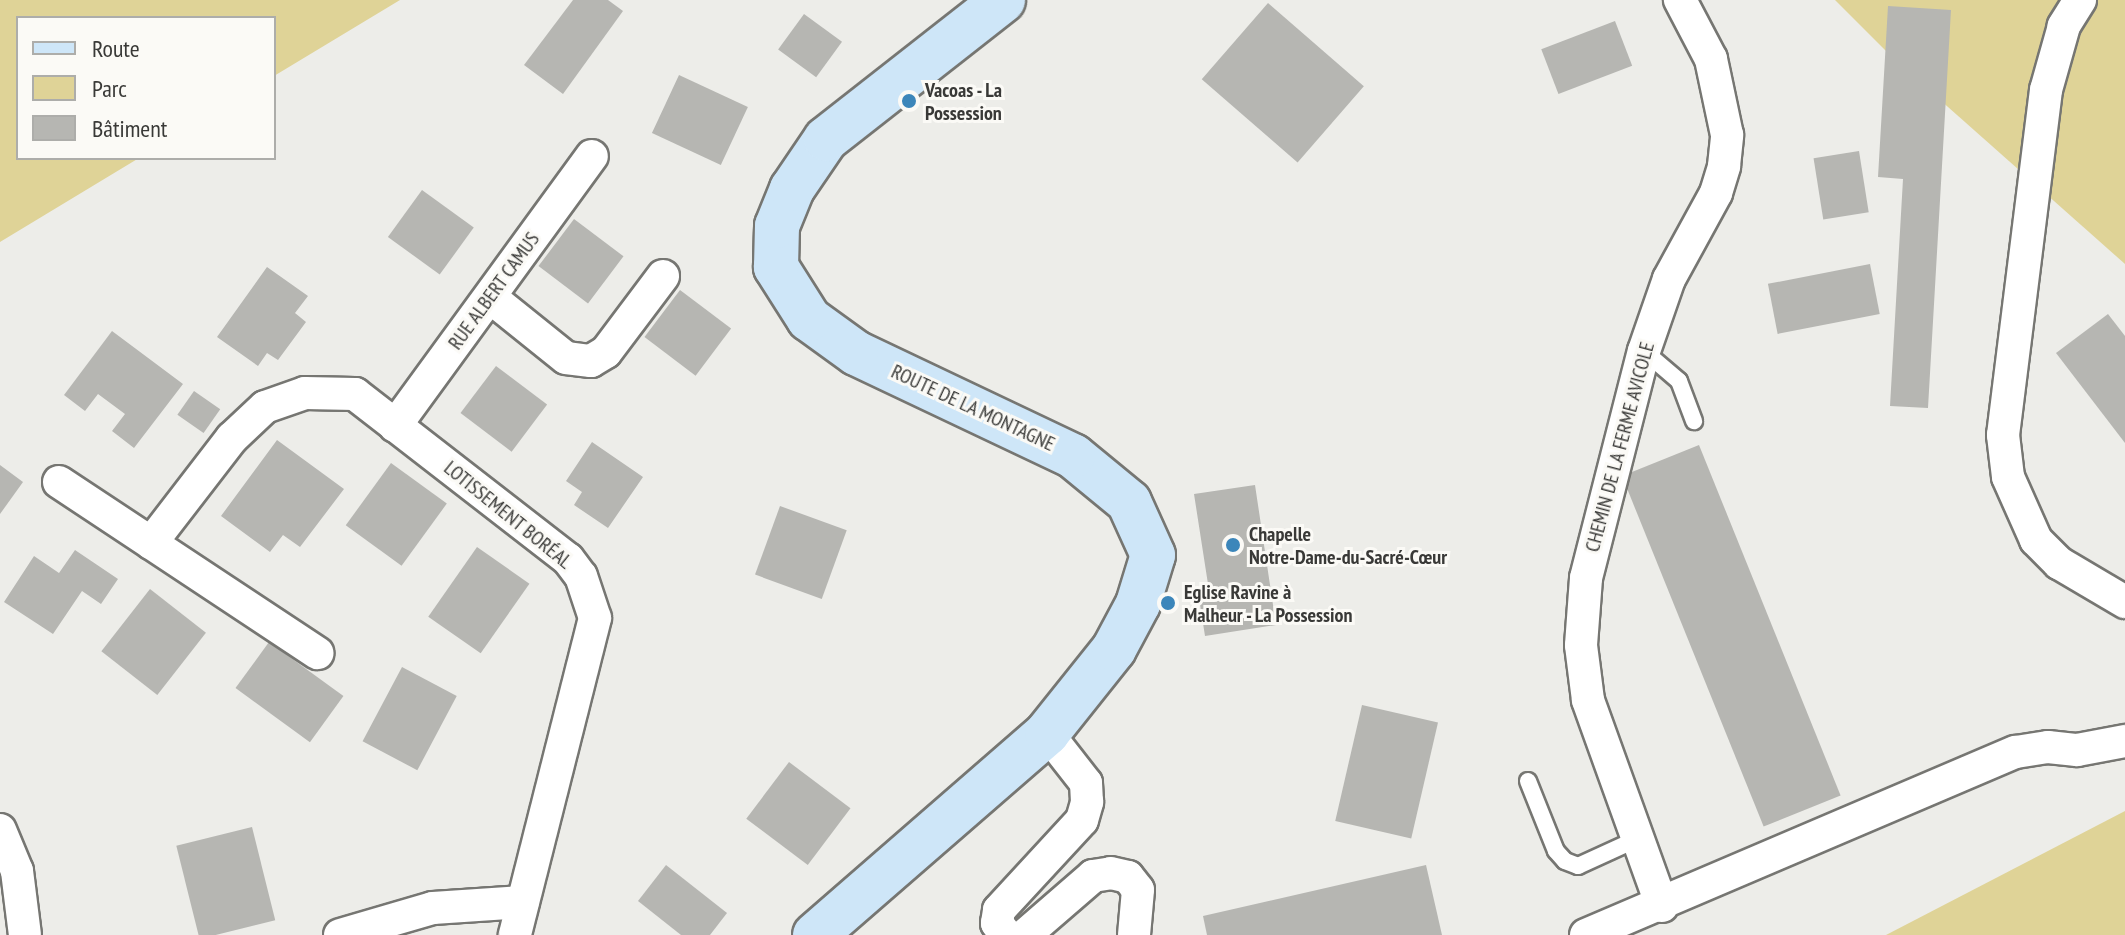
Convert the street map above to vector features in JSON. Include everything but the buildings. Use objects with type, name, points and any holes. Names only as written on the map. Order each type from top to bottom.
[{"type":"main road","name":"ROUTE DE LA MONTAGNE","points":[[815,935],[1047,733],[1114,649],[1138,604],[1153,555],[1143,525],[1129,502],[1073,456],[856,353],[809,319],[776,267],[777,226],[792,189],[826,139],[1003,0]]},
{"type":"street","name":"CHEMIN DE LA FERME AVICOLE","points":[[1662,906],[1588,700],[1581,645],[1586,578],[1644,351],[1669,279],[1716,193],[1724,166],[1727,135],[1711,59],[1680,0]]},
{"type":"street","points":[[2080,0],[2064,26],[2046,90],[2003,435],[2008,477],[2036,540],[2059,563],[2125,602]]},
{"type":"street","name":"RUE ALBERT CAMUS","points":[[395,426],[592,156]]},
{"type":"street","points":[[490,297],[566,358],[591,361],[606,352],[663,276]]},
{"type":"street","name":"LOTISSEMENT BORÉAL","points":[[151,543],[232,438],[265,407],[305,393],[355,394],[568,559],[581,576],[595,618],[515,935]]},
{"type":"street","points":[[59,482],[317,653]]},
{"type":"street","points":[[1006,935],[997,923],[999,910],[1082,820],[1087,802],[1086,783],[1047,733]]},
{"type":"street","points":[[1586,935],[1662,906],[2016,752],[2048,747],[2077,750],[2125,741]]},
{"type":"street","points":[[0,830],[17,871],[25,935]]},
{"type":"street","points":[[1025,935],[1093,876],[1111,873],[1128,877],[1138,890],[1134,935]]},
{"type":"street","points":[[340,935],[433,908],[523,902]]},
{"type":"lane","points":[[1644,351],[1679,381],[1694,421]]},
{"type":"lane","points":[[1528,781],[1556,851],[1565,861],[1578,866],[1637,839]]},
{"type":"green space","points":[[0,0],[400,0],[276,75],[276,16],[16,16],[16,160],[136,160],[0,242]]},
{"type":"green space","points":[[1835,0],[2125,0],[2125,264],[1895,60]]},
{"type":"green space","points":[[2125,811],[2125,935],[1886,935]]},
{"type":"place","name":"Vacoas - La Possession","points":[[909,101]]},
{"type":"place","name":"Chapelle Notre-Dame-du-Sacré-Cœur","points":[[1233,545]]},
{"type":"place","name":"Eglise Ravine à Malheur - La Possession","points":[[1168,603]]}]
